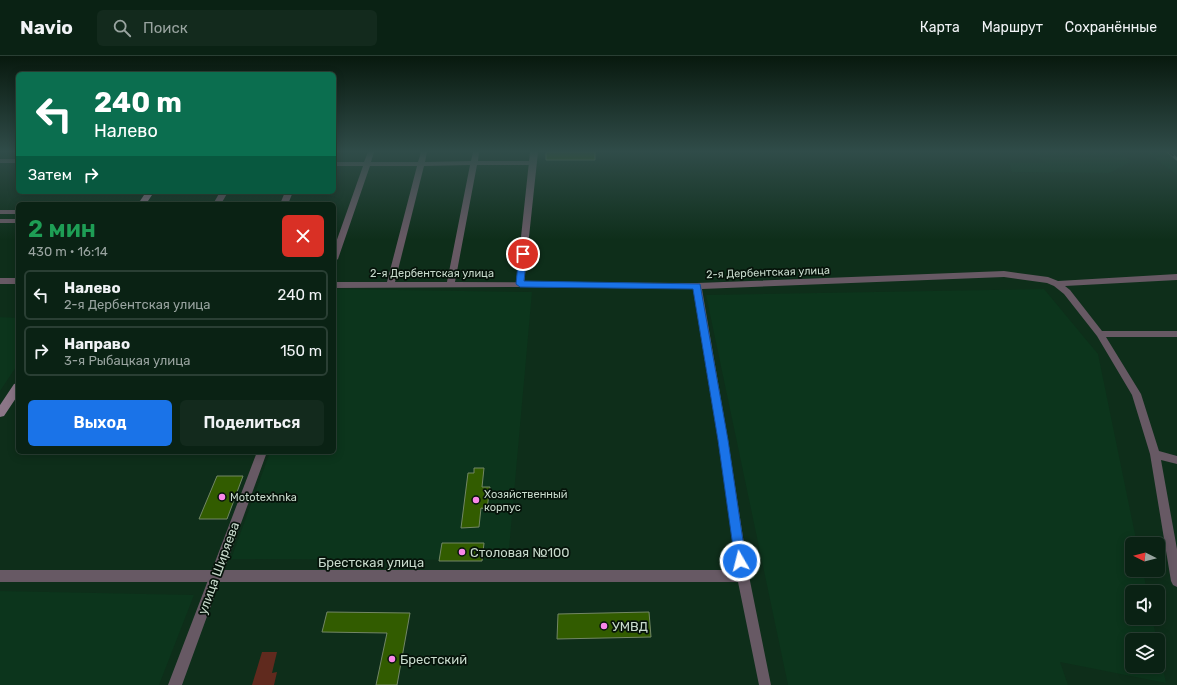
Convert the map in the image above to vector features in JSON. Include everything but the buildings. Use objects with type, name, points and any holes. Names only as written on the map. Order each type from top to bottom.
[{"type":"main road","points":[[0,413],[16,389]]},
{"type":"street","points":[[336,253],[361,181]]},
{"type":"street","points":[[390,284],[417,181]]},
{"type":"street","points":[[450,285],[471,181]]},
{"type":"street","points":[[520,284],[531,181]]},
{"type":"street","points":[[0,212],[16,212]]},
{"type":"street","points":[[0,221],[16,221]]},
{"type":"street","name":"2-я Дербентская улица","points":[[336,285],[520,284],[697,286],[1004,274],[1048,280],[1057,284]]},
{"type":"street","points":[[1057,284],[1177,277]]},
{"type":"street","points":[[0,281],[16,281]]},
{"type":"street","points":[[1057,284],[1067,292],[1100,334],[1136,394],[1155,454],[1172,532],[1177,581]]},
{"type":"street","points":[[697,286],[723,440],[743,576],[765,685]]},
{"type":"street","points":[[1100,334],[1177,334]]},
{"type":"street","name":"улица Ширяева","points":[[175,685],[261,454]]},
{"type":"street","points":[[1155,454],[1177,460]]},
{"type":"street","name":"Брестская улица","points":[[0,576],[743,576]]},
{"type":"shaded area","points":[[336,289],[532,292],[508,560],[231,559],[269,454],[336,454]]},
{"type":"shaded area","points":[[1044,289],[1098,354],[1136,537],[1125,537],[1125,577],[1144,577],[1146,585],[1125,585],[1125,625],[1154,625],[1155,633],[1125,633],[1125,673],[1164,673],[1166,683],[1060,662],[1068,685],[788,685],[706,295]]},
{"type":"shaded area","points":[[0,317],[16,318],[16,367],[0,391]]},
{"type":"shaded area","points":[[0,591],[194,595],[159,685],[0,685]]},
{"type":"shaded area","points":[[262,652],[277,652],[272,673],[277,672],[274,685],[252,685]]},
{"type":"place","name":"Mototexhnka","points":[[222,497]]},
{"type":"place","name":"Хозяйственный корпус","points":[[476,500]]},
{"type":"place","name":"Столовая №100","points":[[462,552]]},
{"type":"place","name":"УМВД","points":[[604,626]]},
{"type":"place","name":"Брестский","points":[[392,659]]},
{"type":"route","points":[[523,254],[520,284],[697,286],[723,440],[740,561]]}]
